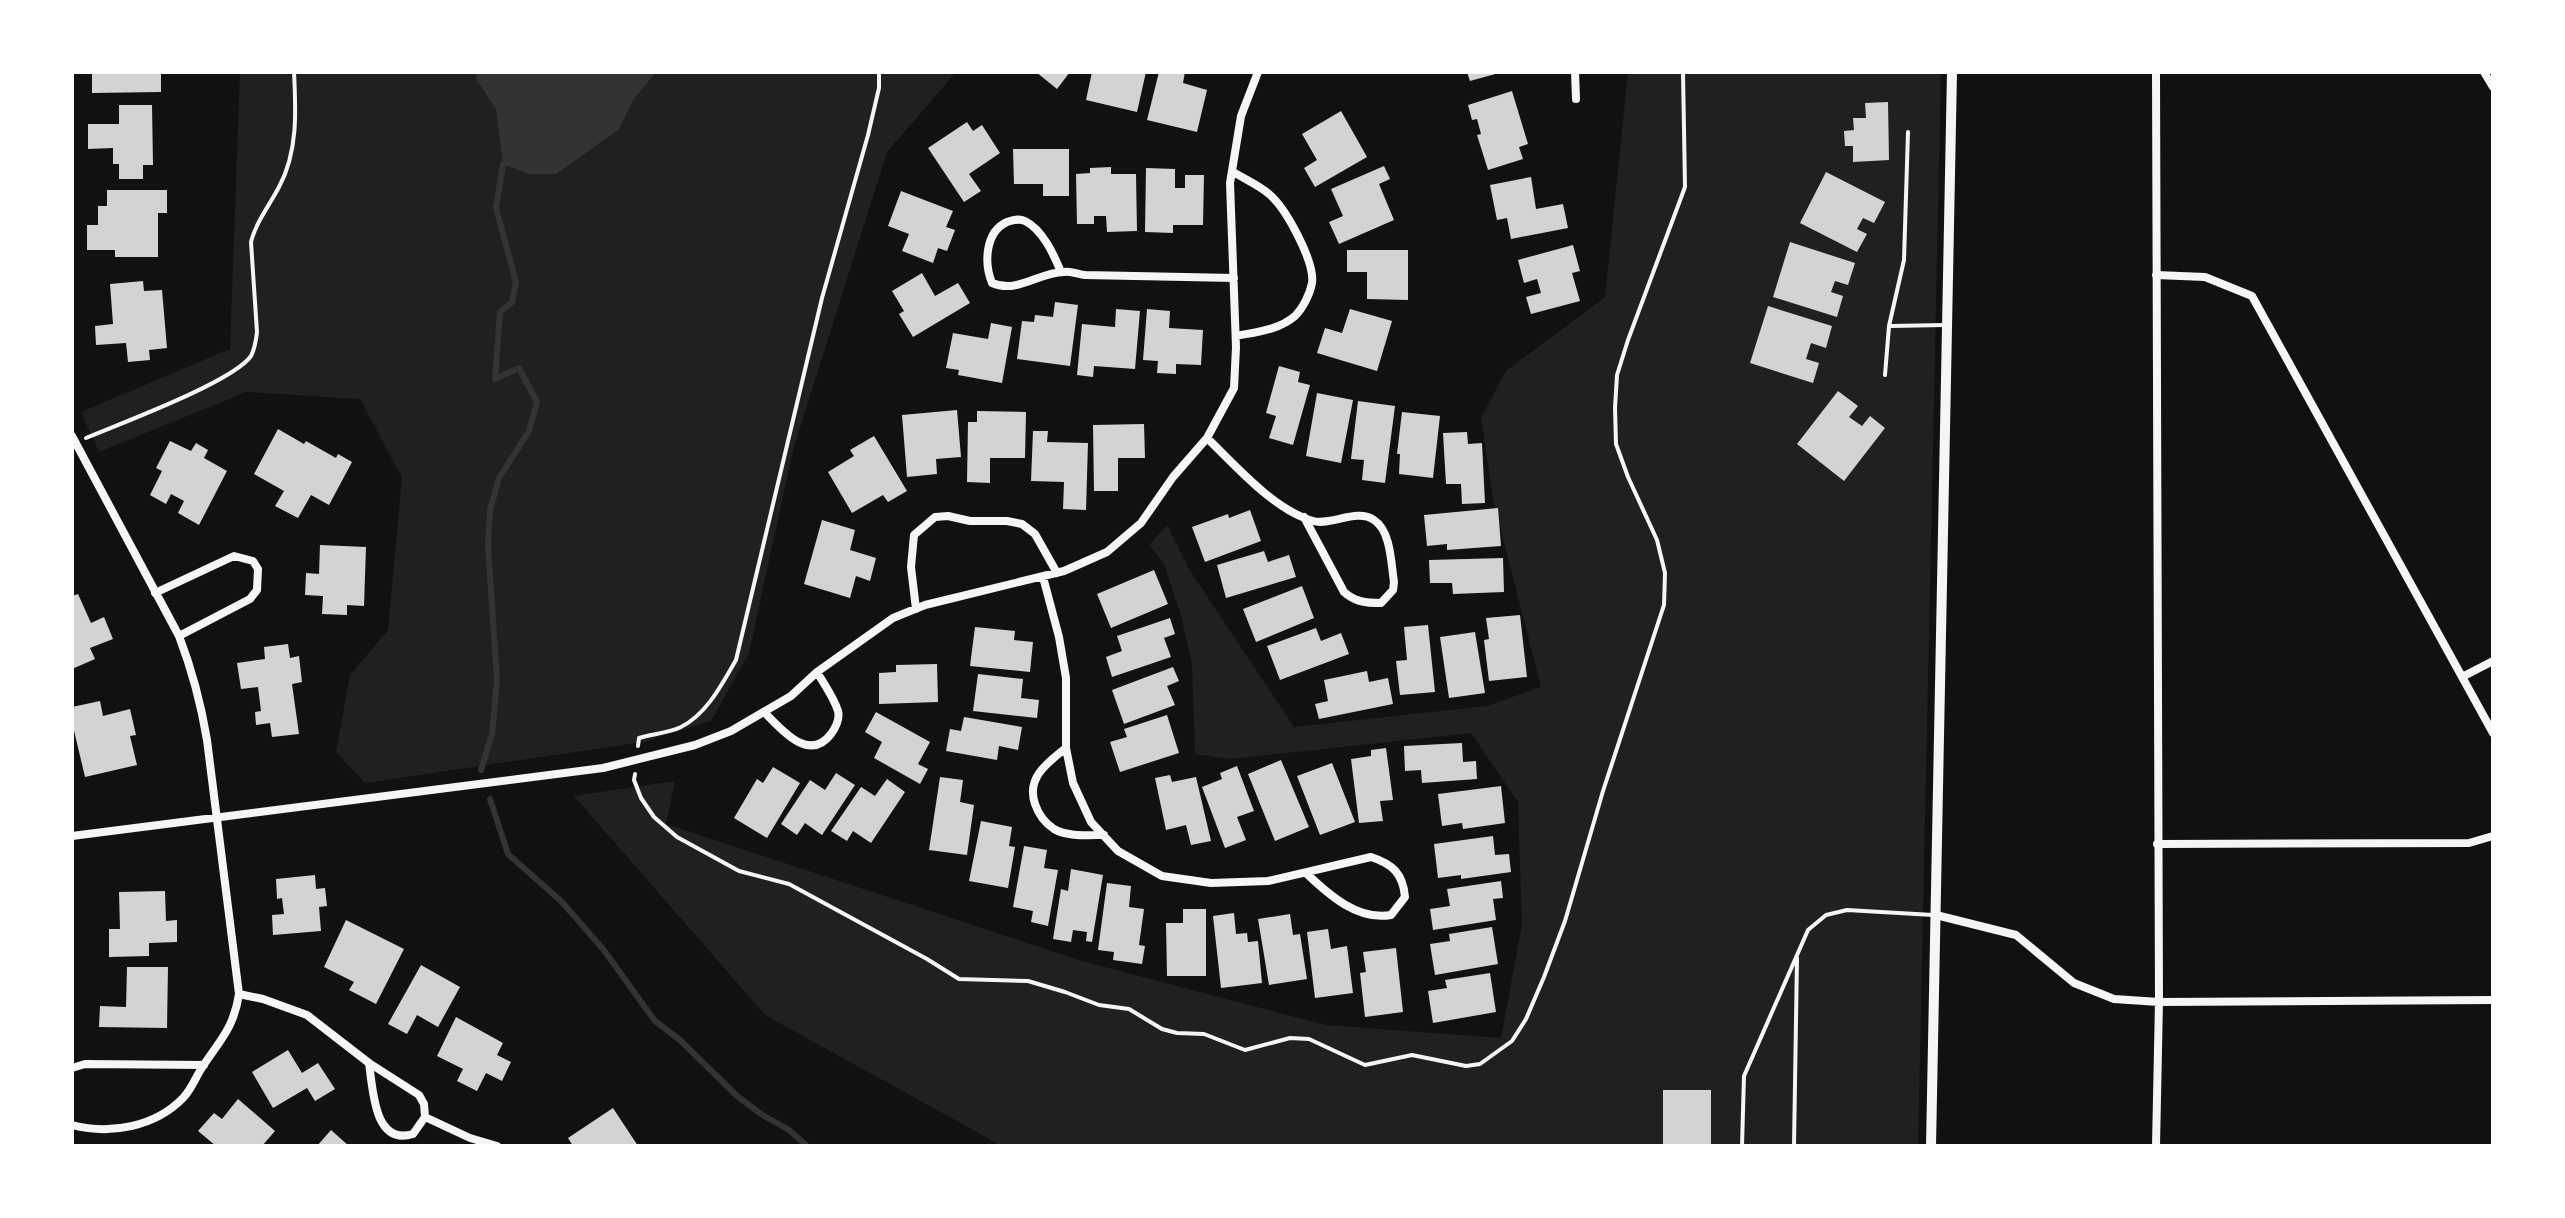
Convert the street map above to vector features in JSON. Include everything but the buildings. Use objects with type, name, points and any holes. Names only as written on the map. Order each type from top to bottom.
[{"type":"street","points":[[72,836],[603,768],[637,761],[695,745],[765,713],[893,618],[916,609],[1057,573],[1107,552],[1141,523],[1173,477],[1207,438],[1234,388],[1236,336],[1230,183],[1241,116],[1258,72]]},
{"type":"street","points":[[1575,72],[1576,99]]},
{"type":"street","points":[[1931,1146],[1952,72]]},
{"type":"street","points":[[2156,72],[2159,1002],[2156,1146]]},
{"type":"street","points":[[2484,72],[2493,87]]},
{"type":"street","points":[[1232,171],[1269,193],[1280,206],[1311,266],[1312,281],[1307,300],[1295,316],[1274,328],[1236,336]]},
{"type":"street","points":[[1061,272],[1038,232],[1024,221],[1013,220],[999,226],[992,234],[986,268],[992,283],[1012,286],[1061,272],[1234,278]]},
{"type":"street","points":[[2156,275],[2205,277],[2252,296],[2493,733]]},
{"type":"street","points":[[1207,438],[1282,507],[1304,517],[1315,522],[1371,517],[1383,528],[1394,582],[1393,590],[1381,603],[1366,603],[1344,592],[1304,517]]},
{"type":"street","points":[[72,1125],[127,1128],[160,1117],[184,1097],[226,1037],[236,1014],[239,994],[200,702],[179,636],[73,439]]},
{"type":"street","points":[[916,609],[911,567],[914,535],[935,517],[1022,524],[1035,534],[1057,573]]},
{"type":"street","points":[[155,593],[234,556],[253,561],[258,569],[257,590],[250,599],[179,636]]},
{"type":"street","points":[[1043,577],[1066,678],[1066,748],[1073,783],[1091,822],[1118,851],[1162,876],[1211,883],[1268,881],[1371,857],[1395,869],[1404,880],[1405,897],[1391,915],[1364,915],[1306,873]]},
{"type":"street","points":[[2462,677],[2493,661]]},
{"type":"street","points":[[765,713],[791,739],[800,743],[809,746],[827,738],[837,723],[838,712],[817,672]]},
{"type":"street","points":[[1066,748],[1043,767],[1034,782],[1031,793],[1039,814],[1055,830],[1104,835]]},
{"type":"street","points":[[2157,844],[2469,843],[2493,836]]},
{"type":"street","points":[[1936,915],[2016,935],[2074,983],[2114,999],[2159,1002],[2493,1000]]},
{"type":"street","points":[[239,994],[307,1015],[369,1063],[419,1095],[424,1104],[425,1117],[413,1134],[396,1137],[389,1134],[379,1115],[369,1063]]},
{"type":"street","points":[[72,1068],[85,1064],[204,1065]]},
{"type":"street","points":[[425,1117],[470,1138],[497,1146]]},
{"type":"lane","points":[[1885,375],[1889,326],[1904,260],[1908,132]]},
{"type":"lane","points":[[1889,326],[1947,325]]},
{"type":"lane","points":[[1742,1146],[1744,1076],[1808,930],[1826,915],[1847,910],[1936,915]]},
{"type":"lane","points":[[1794,1146],[1797,955]]},
{"type":"path","points":[[73,439],[195,392],[250,358],[256,346],[257,332],[251,242],[290,162],[295,123],[294,72]]},
{"type":"path","points":[[879,72],[879,88],[868,135],[822,298],[736,660],[717,692],[697,716],[680,728],[639,738],[634,780],[641,798],[654,817],[677,837],[739,871],[789,884],[959,979],[1028,981],[1099,1005],[1129,1009],[1162,1029],[1204,1034],[1245,1050],[1290,1038],[1309,1039],[1365,1065],[1412,1055],[1466,1066],[1480,1064],[1512,1041],[1526,1019],[1565,921],[1603,791],[1664,605],[1665,573],[1657,540],[1616,444],[1615,408],[1617,375],[1628,340],[1685,187],[1683,72]]},
{"type":"shaded area","points":[[240,72],[956,72],[887,152],[793,450],[749,653],[711,721],[643,742],[365,783],[336,752],[350,675],[388,630],[402,478],[360,399],[246,392],[99,452],[81,412],[230,349]]},
{"type":"shaded area","points":[[477,72],[656,72],[633,100],[619,129],[556,174],[528,174],[503,164],[496,109],[476,79]]},
{"type":"shaded area","points":[[1628,72],[1941,72],[1918,1146],[1002,1146],[765,1015],[574,796],[675,781],[666,824],[1082,961],[1325,1025],[1501,1038],[1522,925],[1518,802],[1471,733],[1230,759],[1195,754],[1192,663],[1164,564],[1149,545],[1167,525],[1189,569],[1294,727],[1487,706],[1541,687],[1493,499],[1481,417],[1506,371],[1605,297]]},
{"type":"waterway","points":[[481,770],[492,734],[497,680],[488,546],[490,510],[499,478],[529,431],[537,402],[519,368],[495,379],[500,312],[512,302],[516,282],[496,208],[503,164]]},
{"type":"waterway","points":[[490,799],[508,854],[562,902],[603,949],[655,1021],[680,1040],[737,1096],[789,1130],[807,1146]]}]
